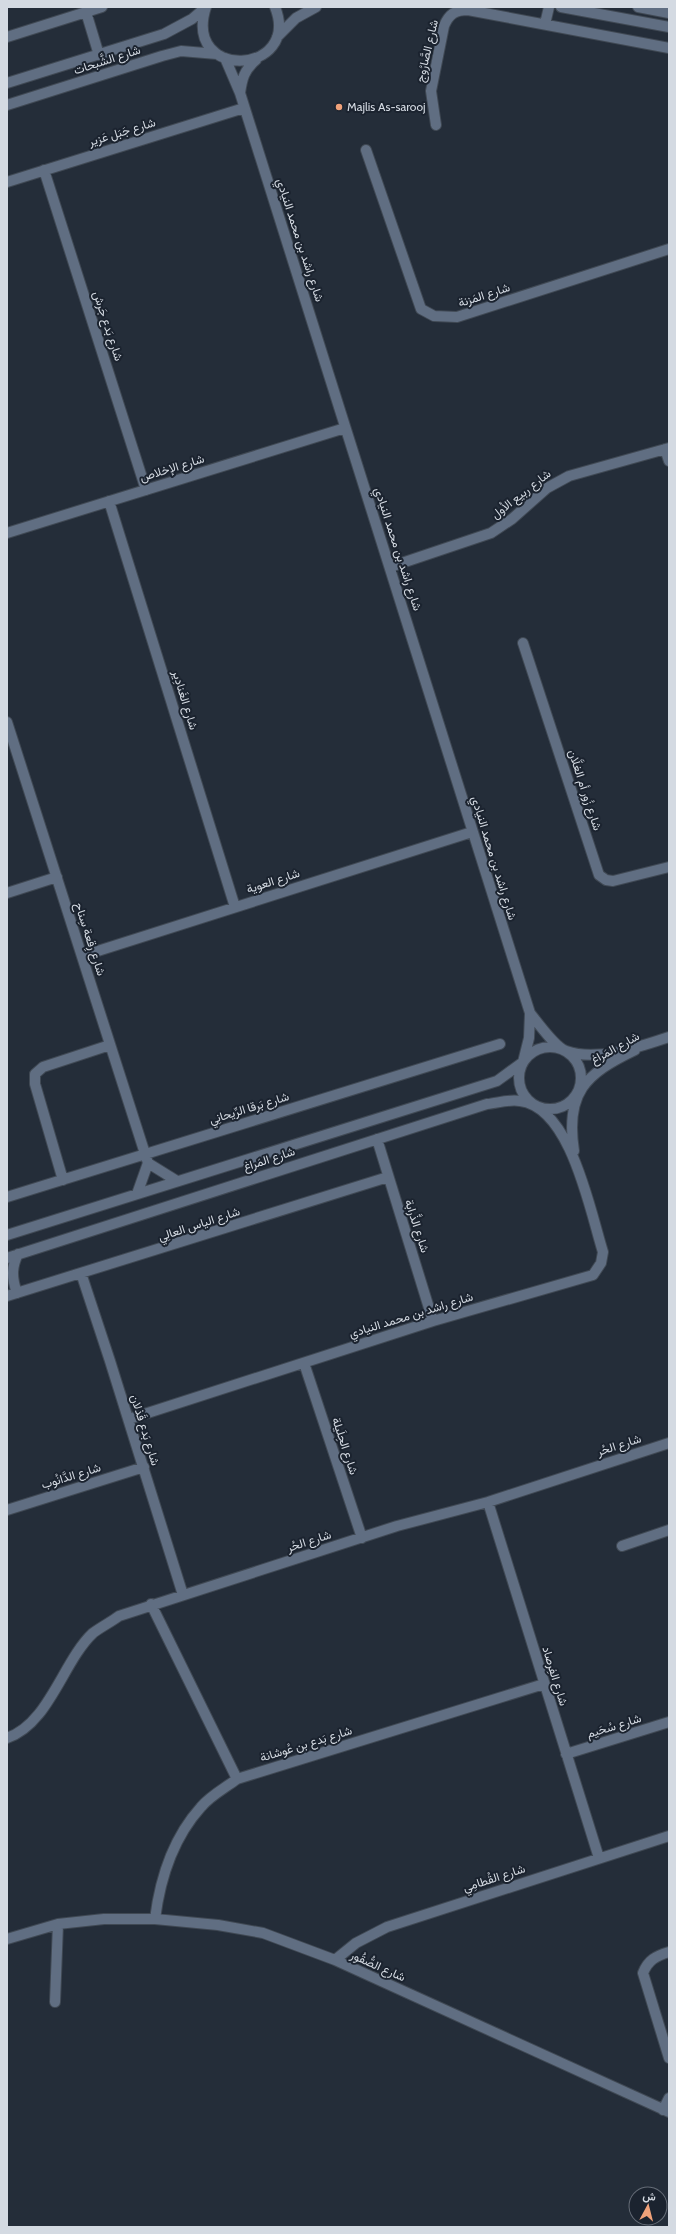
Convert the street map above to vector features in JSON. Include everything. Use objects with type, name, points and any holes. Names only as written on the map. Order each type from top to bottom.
[{"type":"street","points":[[7,37],[102,7]]},
{"type":"street","name":"شارع الشَّبحات","points":[[7,83],[164,34],[192,19],[206,7]]},
{"type":"street","name":"شارع راشد بن محمد النيادي","points":[[206,7],[202,19],[203,32],[208,44],[221,56],[240,93],[530,1013],[529,1038],[523,1062]]},
{"type":"street","points":[[275,7],[279,27],[276,38]]},
{"type":"street","points":[[276,38],[296,18],[316,7]]},
{"type":"street","points":[[546,24],[549,7]]},
{"type":"street","points":[[561,7],[669,27]]},
{"type":"street","points":[[638,7],[669,13]]},
{"type":"street","name":"شارع الصَّارُوج","points":[[436,125],[431,91],[444,26],[450,14],[455,11],[468,10],[669,48]]},
{"type":"street","points":[[86,12],[100,55]]},
{"type":"street","name":"شارع راشد بن محمد النيادي","points":[[240,93],[243,75],[248,67],[270,49],[276,38]]},
{"type":"street","name":"شارع الشَّبحات","points":[[7,105],[162,56],[189,51],[221,56],[243,62],[260,57]]},
{"type":"street","name":"شارع جَبَل عَزير","points":[[7,182],[244,108]]},
{"type":"street","name":"شارع المَزنة","points":[[366,150],[421,309],[434,316],[457,317],[669,249]]},
{"type":"street","name":"شارع بَدع جَرش","points":[[44,170],[146,490]]},
{"type":"street","name":"شارع الإخلاص","points":[[7,533],[345,428]]},
{"type":"street","points":[[667,448],[669,461]]},
{"type":"street","name":"شارع ربيع الأول","points":[[390,567],[491,533],[512,519],[547,488],[569,476],[667,448]]},
{"type":"street","name":"شارع الغَنادِير","points":[[110,501],[235,907]]},
{"type":"street","name":"شارع زُور أم الغلَّان","points":[[523,644],[599,875],[606,880],[613,881],[669,867]]},
{"type":"street","name":"شارع رِقعة سِناح","points":[[7,722],[146,1159]]},
{"type":"street","name":"شارع العوية","points":[[82,956],[472,832]]},
{"type":"street","points":[[7,893],[57,877]]},
{"type":"street","name":"شارع راشد بن محمد النيادي","points":[[530,1013],[544,1030],[565,1050]]},
{"type":"street","name":"شارع المَراغ","points":[[565,1050],[586,1054],[603,1054],[651,1043],[669,1037]]},
{"type":"street","name":"شارع المَراغ","points":[[577,1095],[592,1076],[601,1068],[651,1043]]},
{"type":"street","name":"شارع بَرقا الرِّيحانِي","points":[[7,1197],[64,1180],[146,1159],[500,1044]]},
{"type":"street","points":[[64,1180],[35,1084],[35,1074],[44,1067],[110,1045]]},
{"type":"street","points":[[553,1047],[565,1050],[575,1058],[581,1070],[582,1083],[577,1095],[568,1105],[555,1110],[541,1108],[531,1103],[523,1094],[519,1084],[519,1073],[523,1062],[531,1054],[542,1048],[553,1047]]},
{"type":"street","name":"شارع المَراغ","points":[[7,1235],[497,1081],[523,1062]]},
{"type":"street","name":"شارع راشد بن محمد النيادي","points":[[577,1095],[571,1123],[577,1167]]},
{"type":"street","name":"شارع المَراغ","points":[[7,1258],[487,1104],[521,1101],[541,1108]]},
{"type":"street","name":"شارع راشد بن محمد النيادي","points":[[128,1420],[434,1321],[593,1275],[600,1263],[603,1252],[577,1167],[558,1128],[541,1108]]},
{"type":"street","name":"شارع الذَّرابة","points":[[377,1139],[434,1321]]},
{"type":"street","points":[[137,1194],[146,1159],[177,1181]]},
{"type":"street","name":"شارع الياس العالِي","points":[[18,1254],[13,1264],[10,1277],[12,1294],[388,1177]]},
{"type":"street","name":"شارع بَدع قَذلان","points":[[81,1273],[183,1594]]},
{"type":"street","name":"شارع الحِلَيلة","points":[[304,1363],[362,1538]]},
{"type":"street","name":"شارع الحُر","points":[[7,1738],[26,1726],[40,1712],[71,1663],[93,1633],[119,1616],[151,1604],[397,1526],[488,1502],[669,1443]]},
{"type":"street","name":"شارع الدَّانُوب","points":[[7,1510],[144,1468]]},
{"type":"street","name":"شارع الفِرصاد","points":[[488,1502],[599,1858]]},
{"type":"street","points":[[622,1546],[669,1530]]},
{"type":"street","points":[[151,1604],[236,1779]]},
{"type":"street","name":"شارع بَدع بن عُوشانة","points":[[155,1919],[164,1874],[185,1828],[201,1806],[236,1779],[544,1684]]},
{"type":"street","name":"شارع سُحَيم","points":[[566,1754],[669,1722]]},
{"type":"street","name":"شارع القُطامِي","points":[[335,1960],[356,1943],[387,1926],[669,1836]]},
{"type":"street","name":"شارع الصُّقُور","points":[[7,1939],[58,1924],[104,1919],[155,1919],[218,1925],[256,1931],[335,1960],[666,2111]]},
{"type":"street","points":[[54,2002],[58,1924]]},
{"type":"street","points":[[669,1952],[654,1958],[647,1963],[643,1974],[669,2058]]},
{"type":"street","points":[[666,2111],[669,2098]]},
{"type":"place","name":"Majlis As-sarooj","points":[[339,107]]}]
